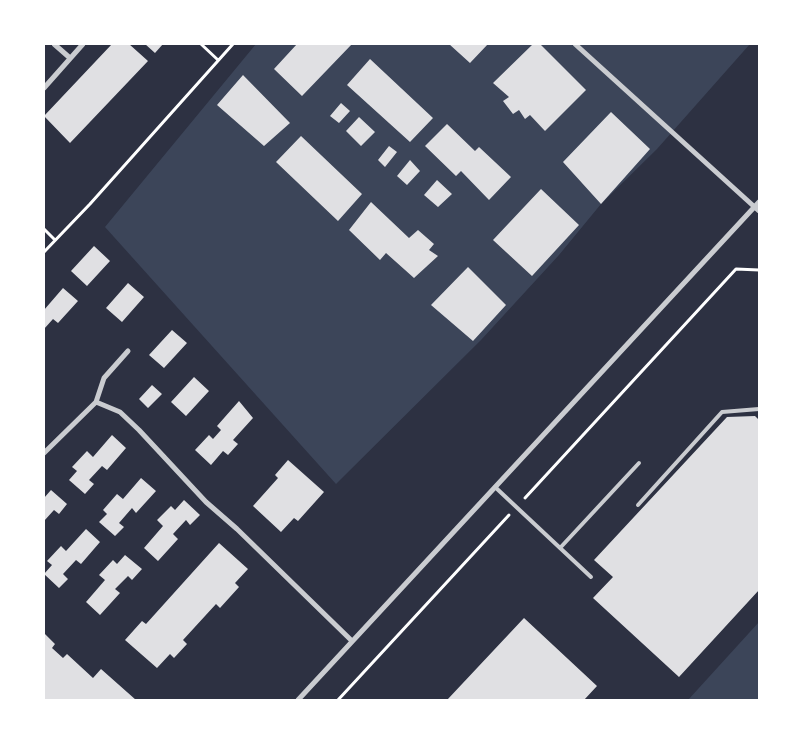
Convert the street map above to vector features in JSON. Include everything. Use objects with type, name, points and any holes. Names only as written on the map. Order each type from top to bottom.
[{"type":"street","points":[[54,44],[70,58]]},
{"type":"street","points":[[44,88],[83,44]]},
{"type":"street","points":[[298,700],[758,207],[575,44]]},
{"type":"street","points":[[44,453],[96,402],[104,378],[128,351]]},
{"type":"street","points":[[96,402],[120,412],[206,502],[352,641]]},
{"type":"lane","points":[[638,505],[722,412],[759,408]]},
{"type":"lane","points":[[560,548],[639,463]]},
{"type":"lane","points":[[495,487],[591,577]]},
{"type":"path","points":[[201,44],[218,60]]},
{"type":"path","points":[[44,252],[90,204],[233,44]]},
{"type":"path","points":[[44,229],[55,240]]},
{"type":"path","points":[[338,700],[736,269],[759,270]]},
{"type":"shaded area","points":[[256,44],[750,44],[657,149],[601,204],[559,255],[481,340],[336,484],[105,227]]},
{"type":"shaded area","points":[[759,622],[759,700],[688,700]]},
{"type":"building","points":[[112,44],[129,44],[148,61],[70,143],[44,116]]},
{"type":"building","points":[[145,44],[163,44],[155,53]]},
{"type":"building","points":[[297,44],[352,44],[302,96],[274,69]]},
{"type":"building","points":[[449,44],[488,44],[470,63]]},
{"type":"building","points":[[533,44],[540,44],[586,90],[545,131],[530,115],[525,119],[519,110],[513,114],[503,101],[509,97],[493,83]]},
{"type":"building","points":[[370,59],[433,118],[410,142],[347,85]]},
{"type":"building","points":[[243,75],[290,123],[264,146],[217,105]]},
{"type":"building","points":[[341,103],[350,111],[339,123],[330,116]]},
{"type":"building","points":[[611,112],[650,149],[601,204],[563,162]]},
{"type":"building","points":[[359,117],[375,132],[361,146],[346,131]]},
{"type":"building","points":[[447,124],[475,151],[479,147],[511,177],[489,200],[461,171],[456,176],[425,146]]},
{"type":"building","points":[[301,136],[362,194],[338,221],[276,162]]},
{"type":"building","points":[[389,146],[397,152],[385,167],[378,160]]},
{"type":"building","points":[[410,160],[420,171],[407,185],[397,176]]},
{"type":"building","points":[[437,180],[452,194],[438,207],[424,195]]},
{"type":"building","points":[[541,189],[579,225],[532,276],[493,240]]},
{"type":"building","points":[[371,202],[409,238],[418,230],[434,244],[429,250],[438,256],[414,278],[386,253],[380,260],[349,230]]},
{"type":"building","points":[[94,246],[110,261],[87,286],[71,271]]},
{"type":"building","points":[[468,267],[506,305],[473,341],[431,305]]},
{"type":"building","points":[[128,283],[144,297],[122,322],[106,308]]},
{"type":"building","points":[[63,288],[78,301],[58,323],[53,319],[44,329],[44,310]]},
{"type":"building","points":[[172,330],[187,343],[164,368],[149,355]]},
{"type":"building","points":[[194,377],[209,391],[186,416],[171,402]]},
{"type":"building","points":[[152,385],[162,394],[148,408],[139,399]]},
{"type":"building","points":[[239,401],[253,418],[233,440],[238,444],[228,455],[223,451],[211,465],[195,450],[209,435],[213,439],[221,430],[217,426]]},
{"type":"building","points":[[755,416],[759,420],[759,590],[679,677],[593,598],[613,577],[594,560],[727,417]]},
{"type":"building","points":[[112,435],[126,448],[107,470],[102,466],[89,480],[94,484],[85,494],[69,480],[77,471],[72,467],[87,451],[93,457]]},
{"type":"building","points":[[288,460],[324,492],[298,521],[294,518],[281,532],[253,506],[278,478],[275,475]]},
{"type":"building","points":[[141,478],[156,491],[136,513],[132,508],[119,523],[124,527],[115,536],[99,522],[107,514],[103,510],[117,494],[123,499]]},
{"type":"building","points":[[51,490],[67,504],[59,514],[54,510],[44,521],[44,498]]},
{"type":"building","points":[[184,500],[200,515],[190,525],[186,520],[173,534],[178,539],[158,561],[144,548],[163,526],[157,520],[171,506],[175,510]]},
{"type":"building","points":[[86,529],[100,542],[81,564],[76,560],[63,574],[68,579],[59,588],[44,574],[52,565],[47,561],[61,546],[66,551]]},
{"type":"building","points":[[219,543],[248,569],[235,583],[239,587],[220,608],[216,604],[183,640],[187,644],[174,658],[170,654],[157,668],[125,640],[142,621],[146,624]]},
{"type":"building","points":[[125,555],[142,569],[132,580],[128,576],[115,589],[120,593],[100,615],[86,602],[105,580],[99,575],[113,560],[117,564]]},
{"type":"building","points":[[524,618],[597,686],[584,700],[447,700]]},
{"type":"building","points":[[44,633],[55,644],[52,648],[63,658],[67,654],[93,678],[101,669],[136,700],[44,700]]}]
